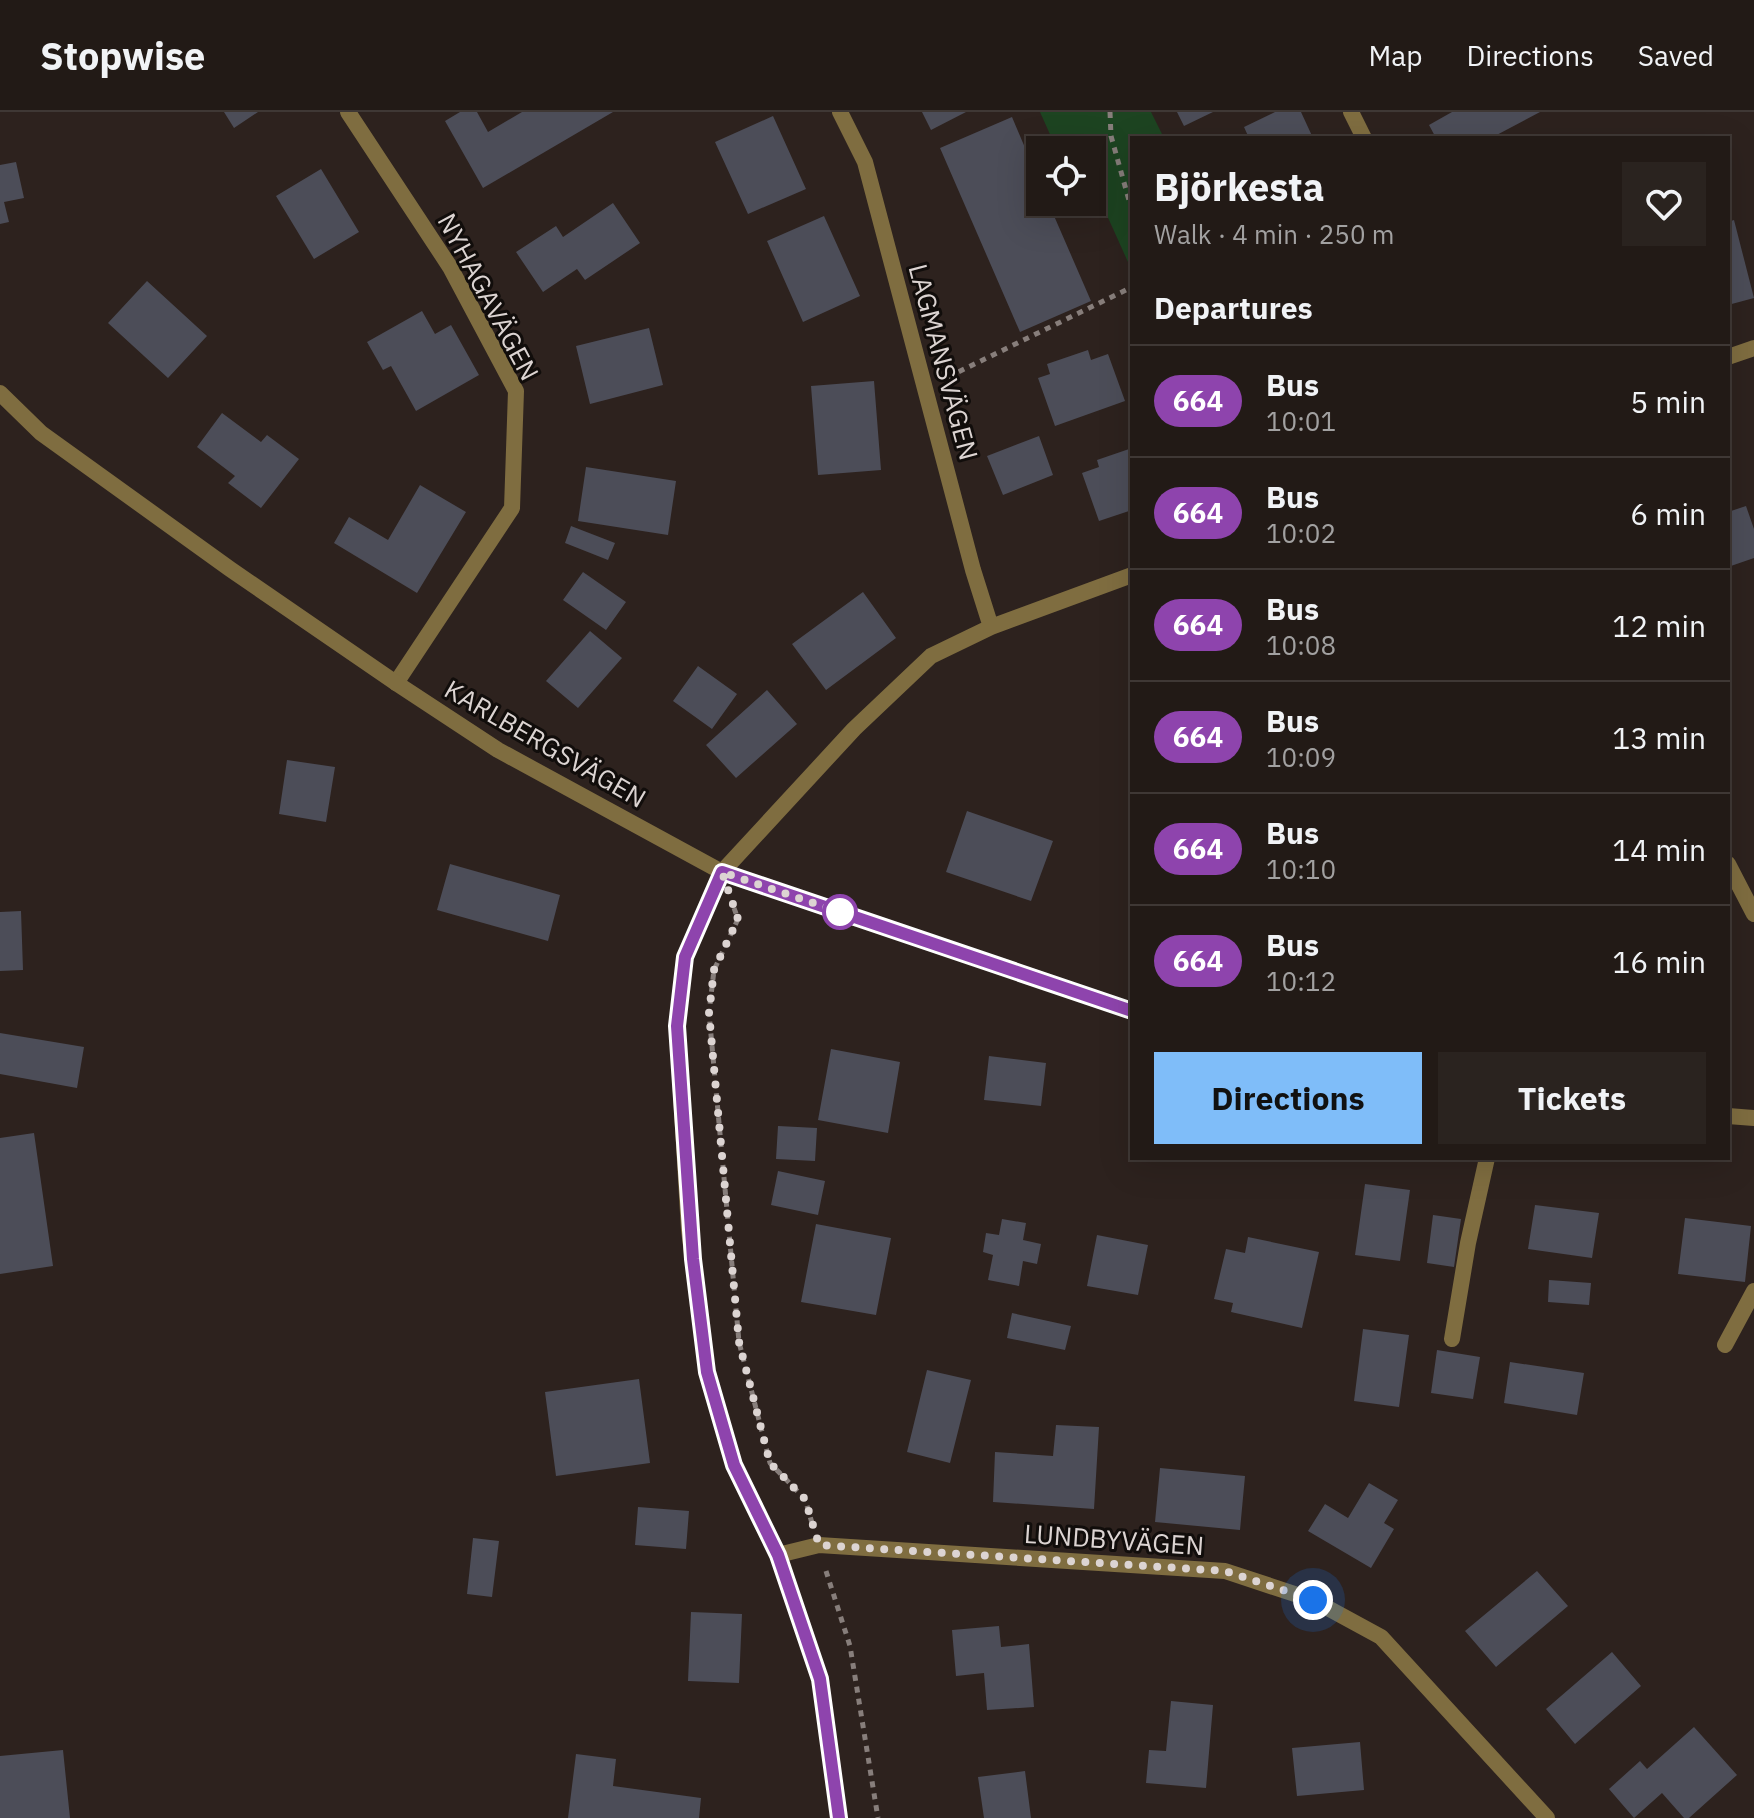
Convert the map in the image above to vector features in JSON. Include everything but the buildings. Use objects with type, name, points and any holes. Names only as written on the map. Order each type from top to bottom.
[{"type":"street","name":"NYHAGAVÄGEN","points":[[348,112],[450,267],[516,391],[512,508],[396,683]]},
{"type":"street","name":"LAGMANSVÄGEN","points":[[840,112],[865,162],[973,570],[991,627]]},
{"type":"street","points":[[1351,112],[1363,136]]},
{"type":"street","points":[[1730,356],[1754,348]]},
{"type":"street","name":"KARLBERGSVÄGEN","points":[[0,393],[54,442],[230,569],[498,750],[722,872],[1130,1010]]},
{"type":"street","points":[[839,1818],[820,1679],[778,1555],[734,1465],[707,1372],[689,1230],[677,1026],[685,957],[722,872],[854,729],[931,656],[991,627],[1130,576]]},
{"type":"street","points":[[1730,868],[1754,914]]},
{"type":"street","points":[[1730,1116],[1754,1118]]},
{"type":"street","points":[[1452,1339],[1468,1243],[1487,1160]]},
{"type":"street","points":[[1725,1345],[1754,1291]]},
{"type":"street","name":"LUNDBYVÄGEN","points":[[778,1555],[819,1545],[1225,1571],[1313,1600],[1381,1637],[1547,1818]]},
{"type":"path","points":[[1110,112],[1111,136],[1130,204]]},
{"type":"path","points":[[923,380],[948,377],[1130,288]]},
{"type":"path","points":[[722,872],[738,919],[714,970],[709,1013],[739,1342],[770,1463],[805,1499],[850,1646],[878,1818]]},
{"type":"green space","points":[[1040,112],[1151,112],[1163,136],[1130,136],[1130,267],[1106,213],[1106,136],[1051,136]]},
{"type":"bus line","name":"664","points":[[839,1818],[820,1679],[778,1555],[734,1465],[707,1372],[689,1230],[677,1026],[685,957],[722,872],[1130,1010]]},
{"type":"route","points":[[840,912],[722,872],[738,919],[714,970],[709,1013],[739,1342],[770,1463],[805,1499],[819,1545],[1225,1571],[1313,1600]]}]
